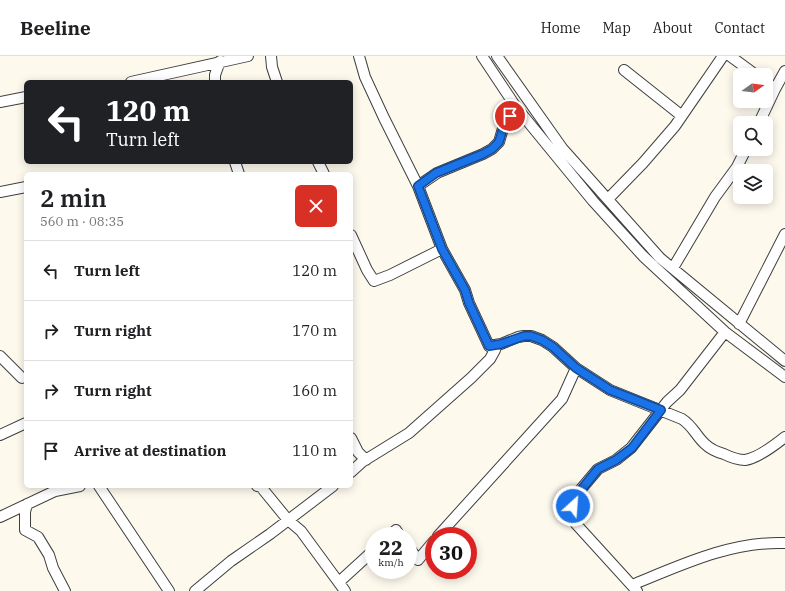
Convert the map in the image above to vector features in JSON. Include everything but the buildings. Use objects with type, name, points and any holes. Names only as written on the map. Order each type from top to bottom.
[{"type":"street","points":[[139,80],[248,56]]},
{"type":"street","points":[[271,56],[272,67],[276,80]]},
{"type":"street","points":[[359,56],[365,77],[418,186],[442,249],[465,290],[469,303],[495,347]]},
{"type":"street","points":[[482,56],[516,107],[593,201],[643,256],[725,332],[785,377]]},
{"type":"street","points":[[497,56],[562,148],[609,198],[660,258],[738,324],[785,361]]},
{"type":"street","points":[[609,198],[643,163],[682,116],[723,56]]},
{"type":"street","points":[[730,56],[746,68]]},
{"type":"street","points":[[215,80],[215,75],[220,61]]},
{"type":"street","points":[[624,70],[682,116]]},
{"type":"street","points":[[762,116],[785,71]]},
{"type":"street","points":[[0,102],[24,97]]},
{"type":"street","points":[[418,186],[436,173],[492,149],[499,142],[504,125],[516,107]]},
{"type":"street","points":[[673,268],[715,197],[737,167],[742,156]]},
{"type":"street","points":[[0,192],[24,187]]},
{"type":"street","points":[[738,324],[785,234]]},
{"type":"street","points":[[353,238],[367,270],[374,281],[390,275],[442,249]]},
{"type":"street","points":[[725,332],[680,390],[667,402],[632,448],[616,460],[598,469],[576,496],[573,506],[576,524],[634,588],[687,562],[714,552],[771,542],[785,543]]},
{"type":"street","points":[[353,470],[366,460],[409,433],[471,378],[490,359],[495,347],[518,337],[531,336],[542,340],[553,347],[576,368],[610,390],[690,423],[704,443],[711,449],[731,457],[744,460],[753,457],[764,452],[785,437]]},
{"type":"street","points":[[0,356],[24,379]]},
{"type":"street","points":[[446,527],[562,399],[576,368]]},
{"type":"street","points":[[0,435],[24,424]]},
{"type":"street","points":[[353,442],[358,452],[366,460]]},
{"type":"street","points":[[0,517],[55,491],[70,488]]},
{"type":"street","points":[[100,488],[169,591]]},
{"type":"street","points":[[262,488],[288,520],[301,531],[345,591]]},
{"type":"street","points":[[195,591],[231,561],[270,534],[330,488]]},
{"type":"street","points":[[27,504],[25,512],[25,530],[38,537],[49,555],[53,568],[65,591]]},
{"type":"street","points":[[417,559],[418,560],[425,552]]},
{"type":"street","points":[[339,582],[365,558]]},
{"type":"route","points":[[510,116],[504,125],[499,142],[492,149],[436,173],[418,186],[442,249],[465,290],[469,303],[489,346],[501,344],[524,336],[531,336],[542,340],[553,347],[576,368],[610,390],[661,410],[632,448],[616,460],[605,464],[598,469],[576,496],[573,506]]}]
